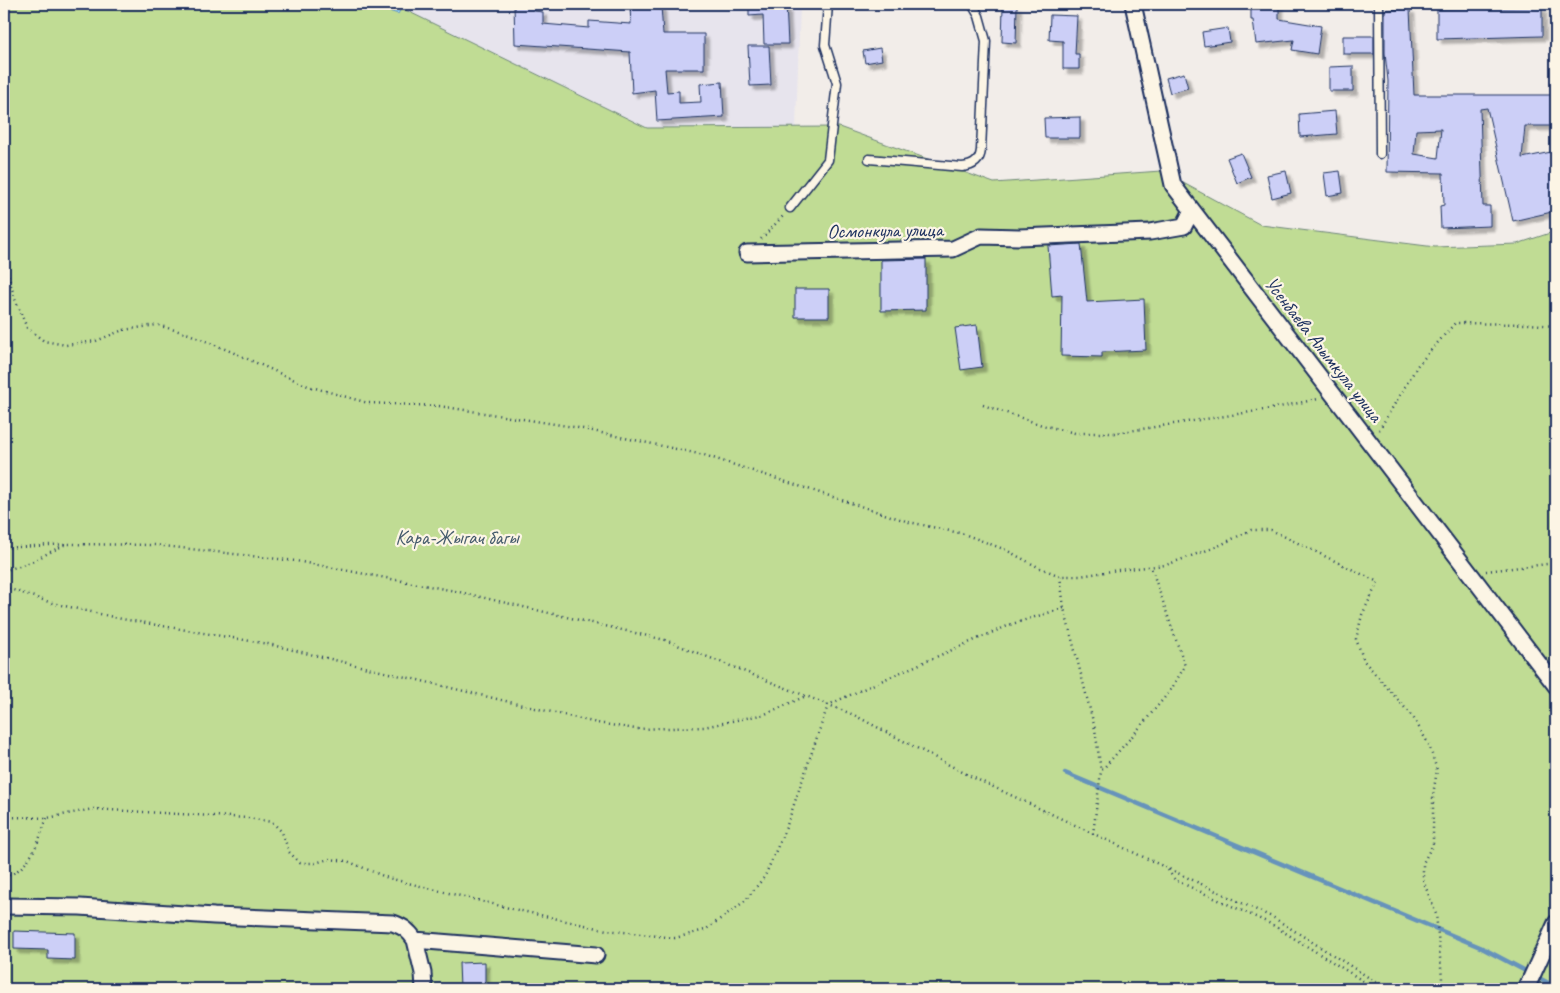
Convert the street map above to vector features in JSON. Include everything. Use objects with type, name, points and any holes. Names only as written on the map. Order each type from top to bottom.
[{"type":"street","name":"Усенбаева Алымкула улица","points":[[1133,4],[1173,185],[1556,686]]},
{"type":"street","name":"Осмонкула улица","points":[[747,252],[953,249],[981,236],[1150,232],[1184,226],[1192,210]]},
{"type":"street","points":[[4,906],[80,908],[393,924],[402,926],[409,931],[415,940],[424,973],[424,989]]},
{"type":"street","points":[[1527,988],[1556,923]]},
{"type":"street","points":[[415,940],[596,955]]},
{"type":"lane","points":[[790,208],[828,160],[837,83],[825,45],[828,4]]},
{"type":"lane","points":[[869,159],[962,167],[972,165],[977,161],[981,150],[986,41],[984,29],[972,4]]},
{"type":"lane","points":[[1379,4],[1380,154]]},
{"type":"path","points":[[747,252],[790,208]]},
{"type":"path","points":[[4,262],[15,299],[27,328],[44,341],[66,345],[96,341],[123,330],[157,325],[188,334],[308,386],[368,403],[439,406],[574,427],[704,455],[909,522],[964,534],[1006,550],[1060,576],[1080,576],[1118,570],[1166,566],[1216,547],[1250,530],[1272,530],[1378,582],[1362,615],[1356,639],[1364,661],[1413,717],[1429,745],[1437,770],[1433,796],[1433,844],[1423,864],[1423,880],[1436,914],[1443,989]]},
{"type":"path","points":[[1371,443],[1418,365],[1455,323],[1556,326]]},
{"type":"path","points":[[983,405],[1042,425],[1075,433],[1116,433],[1270,409],[1335,396]]},
{"type":"path","points":[[4,548],[66,544],[154,545],[296,562],[455,592],[665,640],[854,715],[972,777],[1274,918],[1387,989]]},
{"type":"path","points":[[4,571],[31,562],[66,544]]},
{"type":"path","points":[[1472,574],[1496,569],[1556,563]]},
{"type":"path","points":[[1101,771],[1170,691],[1185,666],[1151,567]]},
{"type":"path","points":[[1060,576],[1064,608],[1095,729],[1101,771],[1093,834]]},
{"type":"path","points":[[4,586],[52,604],[122,619],[268,644],[597,723],[636,728],[704,727],[765,714],[806,696]]},
{"type":"path","points":[[4,817],[47,818],[93,809],[248,818],[272,822],[282,832],[289,852],[300,862],[315,863],[329,859],[347,860],[388,878],[476,900],[607,930],[675,938],[705,930],[745,901],[765,876],[787,825],[828,705],[1012,624],[1064,608]]},
{"type":"path","points":[[4,878],[14,874],[26,864],[39,840],[47,818]]},
{"type":"path","points":[[1168,869],[1175,880],[1270,924],[1376,989]]},
{"type":"shaded area","points":[[393,4],[800,4],[796,127],[647,128]]},
{"type":"green space","name":"Кара-Жыгач багы","points":[[4,4],[393,4],[647,128],[839,127],[994,183],[1161,171],[1261,225],[1435,247],[1517,244],[1556,231],[1556,989],[4,989]]},
{"type":"water","points":[[368,4],[404,4],[398,14]]},
{"type":"building","points":[[514,4],[534,4],[534,11],[543,12],[543,24],[589,28],[589,21],[631,24],[630,7],[661,6],[663,34],[704,34],[704,69],[665,69],[667,92],[679,91],[679,103],[701,102],[700,84],[722,82],[724,117],[657,121],[655,90],[632,93],[630,52],[515,44]]},
{"type":"building","points":[[749,4],[786,4],[788,44],[764,44],[763,15],[749,16]]},
{"type":"building","points":[[1251,4],[1279,4],[1279,19],[1321,26],[1317,54],[1292,50],[1294,40],[1256,44],[1253,20],[1251,20]]},
{"type":"building","points":[[1003,6],[1017,6],[1016,43],[1002,42]]},
{"type":"building","points":[[1542,7],[1542,36],[1437,39],[1437,9]]},
{"type":"building","points":[[1410,9],[1414,95],[1556,95],[1556,126],[1525,126],[1522,158],[1556,151],[1556,211],[1513,221],[1487,108],[1480,109],[1483,206],[1490,206],[1490,226],[1441,228],[1440,206],[1444,205],[1443,173],[1387,172],[1388,81],[1385,53],[1385,10]],"holes":[[[1441,129],[1438,158],[1414,154],[1416,130]]]},
{"type":"building","points":[[1050,15],[1077,16],[1075,54],[1079,54],[1079,69],[1063,69],[1063,41],[1049,40]]},
{"type":"building","points":[[1228,28],[1230,42],[1204,46],[1202,32]]},
{"type":"building","points":[[1343,36],[1374,36],[1374,54],[1343,54]]},
{"type":"building","points":[[748,46],[769,46],[771,85],[750,86]]},
{"type":"building","points":[[880,48],[882,60],[865,63],[863,51]]},
{"type":"building","points":[[1353,66],[1353,91],[1329,91],[1329,67]]},
{"type":"building","points":[[1184,73],[1188,88],[1170,93],[1166,78]]},
{"type":"building","points":[[1335,111],[1337,134],[1300,137],[1299,114]]},
{"type":"building","points":[[1080,117],[1080,138],[1045,138],[1044,118]]},
{"type":"building","points":[[1241,153],[1251,177],[1237,183],[1227,158]]},
{"type":"building","points":[[1286,171],[1291,193],[1272,198],[1267,175]]},
{"type":"building","points":[[1340,171],[1343,193],[1327,196],[1324,173]]},
{"type":"building","points":[[1081,244],[1087,302],[1144,299],[1146,350],[1102,352],[1102,357],[1061,356],[1062,295],[1052,296],[1048,246]]},
{"type":"building","points":[[926,259],[926,310],[881,311],[881,260]]},
{"type":"building","points":[[795,289],[829,289],[829,317],[795,317]]},
{"type":"building","points":[[977,325],[982,367],[961,370],[955,328]]},
{"type":"building","points":[[14,931],[75,933],[75,960],[48,959],[48,950],[14,949]]},
{"type":"building","points":[[485,962],[485,988],[460,988],[459,963]]},
{"type":"waterway","points":[[1065,773],[1480,947],[1556,987]]}]
